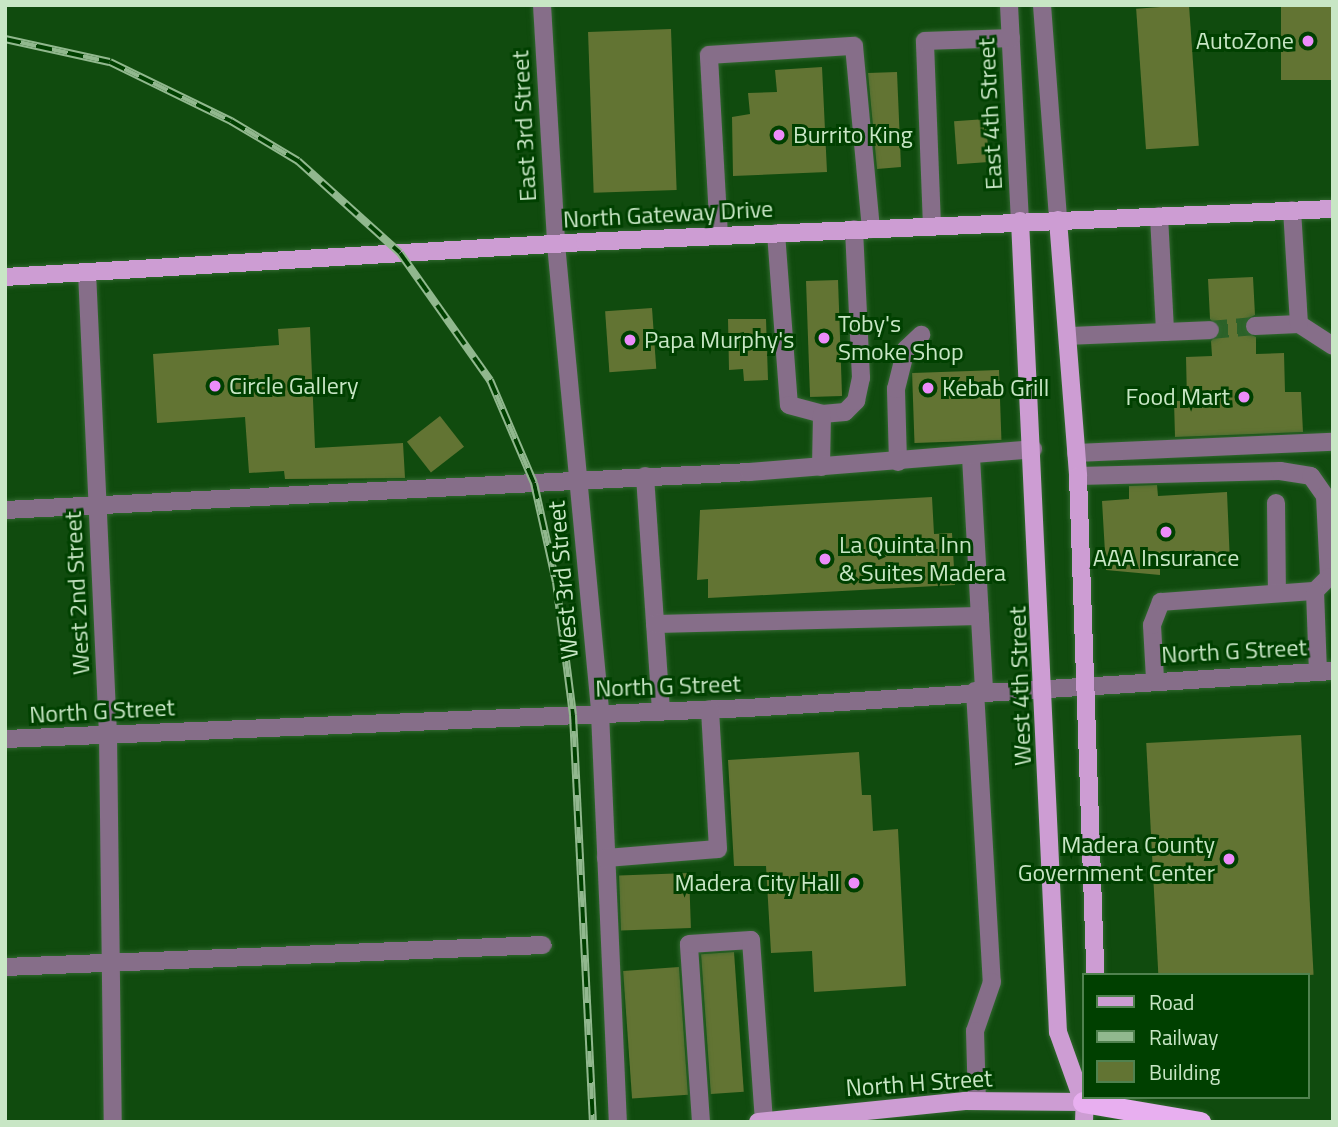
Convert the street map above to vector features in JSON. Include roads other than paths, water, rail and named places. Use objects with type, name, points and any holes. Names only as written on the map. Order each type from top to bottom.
[{"type":"highway","points":[[1084,1107],[1200,1122]]},
{"type":"main road","name":"North Gateway Drive","points":[[5,276],[555,244],[1333,209]]},
{"type":"main road","points":[[1058,220],[1078,476],[1082,684],[1095,973]]},
{"type":"main road","name":"West 4th Street","points":[[1020,221],[1045,687],[1058,1032],[1084,1107]]},
{"type":"main road","name":"North H Street","points":[[758,1122],[977,1101],[1084,1107]]},
{"type":"street","name":"East 3rd Street","points":[[542,5],[555,244]]},
{"type":"street","name":"East 4th Street","points":[[1009,5],[1020,221]]},
{"type":"street","points":[[1042,5],[1058,220]]},
{"type":"street","points":[[932,226],[925,41],[1011,38]]},
{"type":"street","points":[[719,236],[709,55],[854,46],[862,229],[861,378],[851,407],[822,414],[789,405],[776,233]]},
{"type":"street","points":[[1292,210],[1299,324]]},
{"type":"street","points":[[1159,216],[1165,332]]},
{"type":"street","name":"West 3rd Street","points":[[555,244],[600,713],[618,1122]]},
{"type":"street","name":"West 2nd Street","points":[[87,272],[108,735],[113,1122]]},
{"type":"street","points":[[1255,326],[1299,324],[1333,346]]},
{"type":"street","points":[[1068,336],[1210,330]]},
{"type":"street","points":[[898,462],[896,389],[906,349],[921,334]]},
{"type":"street","points":[[821,467],[822,414]]},
{"type":"street","points":[[1076,453],[1333,442]]},
{"type":"street","points":[[5,510],[821,467],[971,457],[1033,449]]},
{"type":"street","points":[[971,457],[981,616],[980,691],[992,982],[975,1031],[977,1101]]},
{"type":"street","points":[[1078,476],[1290,471],[1311,476],[1325,496],[1329,577],[1315,591],[1161,601],[1152,625],[1155,679]]},
{"type":"street","points":[[645,476],[661,711]]},
{"type":"street","points":[[1276,503],[1277,593]]},
{"type":"street","points":[[1315,591],[1326,671]]},
{"type":"street","points":[[655,624],[981,616]]},
{"type":"street","name":"North G Street","points":[[5,740],[710,709],[1155,679],[1326,671]]},
{"type":"street","points":[[607,858],[718,849],[710,709]]},
{"type":"street","points":[[701,1122],[688,944],[751,940],[764,1121]]},
{"type":"street","points":[[5,967],[544,945]]},
{"type":"tunnel","points":[[1210,330],[1255,326]]},
{"type":"railway","points":[[5,39],[110,62],[231,121],[298,161],[400,253],[490,380],[534,483],[556,582],[573,715],[593,1122]]},
{"type":"place","name":"AutoZone","points":[[1308,41]]},
{"type":"place","name":"Burrito King","points":[[779,135]]},
{"type":"place","name":"Toby's Smoke Shop","points":[[824,338]]},
{"type":"place","name":"Papa Murphy's","points":[[630,340]]},
{"type":"place","name":"Circle Gallery","points":[[215,386]]},
{"type":"place","name":"Kebab Grill","points":[[928,388]]},
{"type":"place","name":"Food Mart","points":[[1244,397]]},
{"type":"place","name":"AAA Insurance","points":[[1166,532]]},
{"type":"place","name":"La Quinta Inn & Suites Madera","points":[[825,559]]},
{"type":"place","name":"Madera County Government Center","points":[[1229,859]]},
{"type":"place","name":"Madera City Hall","points":[[854,883]]}]
